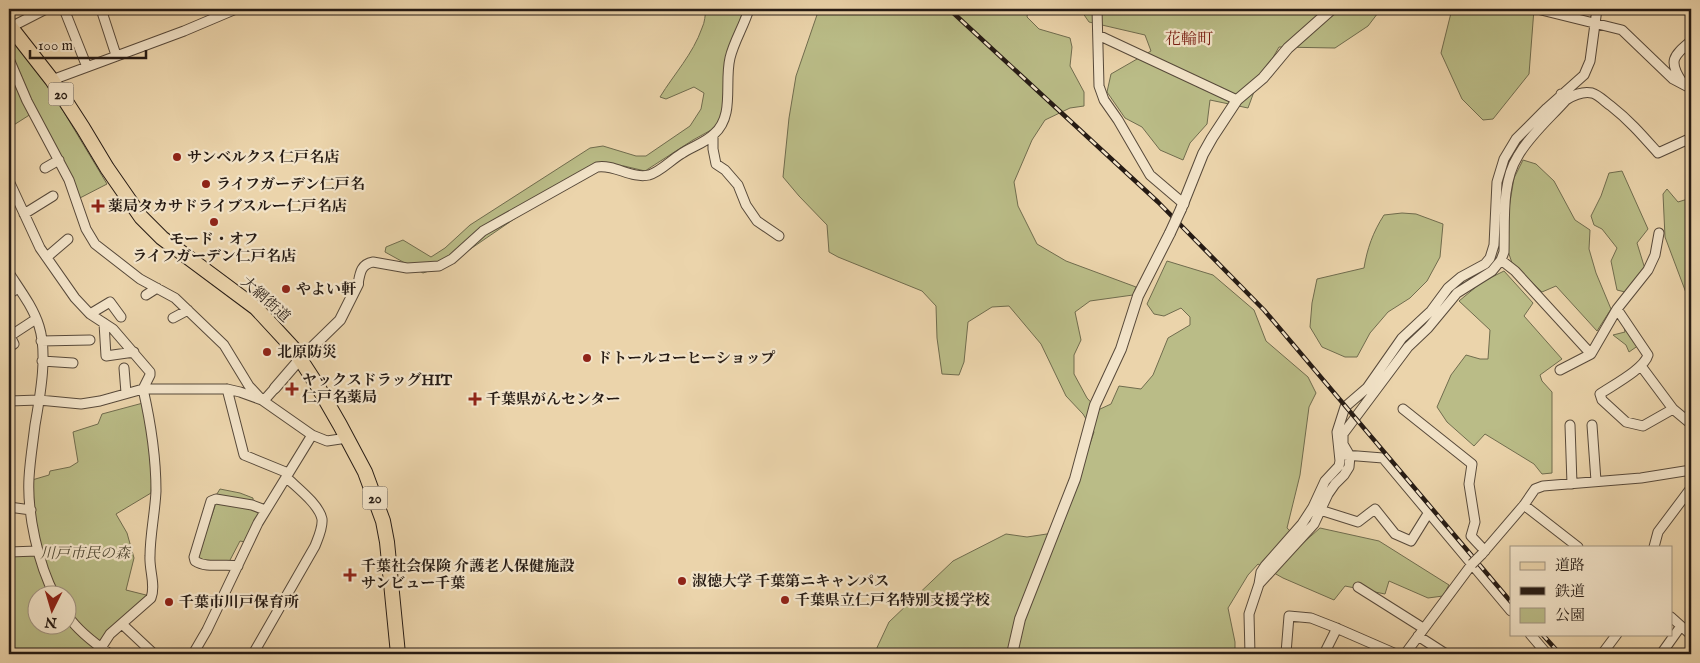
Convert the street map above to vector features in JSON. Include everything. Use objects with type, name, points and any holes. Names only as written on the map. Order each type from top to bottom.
[{"type":"main road","name":"大網街道","points":[[9,26],[52,80],[107,168],[141,217],[162,238],[256,308],[281,334],[317,385],[365,472],[383,521],[387,542],[398,654]]},
{"type":"street","points":[[9,26],[46,9]]},
{"type":"street","points":[[64,9],[87,67]]},
{"type":"street","points":[[101,9],[116,56]]},
{"type":"street","points":[[52,80],[184,32],[236,9]]},
{"type":"street","points":[[9,402],[39,400],[81,404],[100,401],[142,389],[227,389],[262,400],[340,320],[358,284],[362,268],[368,263],[373,262],[407,268],[439,266],[452,259],[483,231],[597,167],[610,167],[642,175],[651,174],[713,135],[720,127],[726,113],[729,61],[735,42],[750,9]]},
{"type":"street","points":[[1097,9],[1099,86],[1104,100],[1150,175],[1182,207]]},
{"type":"street","points":[[1012,654],[1020,619],[1075,479],[1095,405],[1121,349],[1138,296],[1182,207],[1203,154],[1237,100],[1262,78],[1288,48],[1332,9]]},
{"type":"street","points":[[1537,9],[1622,30],[1673,79],[1690,88],[1691,92]]},
{"type":"street","points":[[1250,654],[1249,614],[1261,572],[1302,524],[1313,508],[1325,481],[1339,466],[1337,432],[1345,407],[1366,388],[1402,338],[1431,311],[1448,288],[1461,277],[1485,264],[1490,258],[1494,245],[1498,182],[1504,159],[1516,139],[1563,97],[1584,75],[1590,61],[1597,9]]},
{"type":"street","points":[[1098,36],[1237,100]]},
{"type":"street","points":[[1683,84],[1674,71],[1673,64],[1678,52],[1691,41]]},
{"type":"street","points":[[9,59],[27,101],[69,180],[86,229],[95,244],[140,279],[175,298],[188,310],[224,345],[249,386],[262,400],[312,435],[327,441],[347,438]]},
{"type":"street","points":[[1259,584],[1314,524],[1335,484],[1349,467],[1350,456],[1343,444],[1343,434],[1408,347],[1428,328],[1457,292],[1492,271],[1501,260],[1504,252],[1507,186],[1516,158],[1563,97],[1583,92],[1592,93],[1632,123],[1658,153],[1691,138]]},
{"type":"street","points":[[713,135],[712,149],[716,164],[725,170],[738,185],[746,205],[757,221],[779,236]]},
{"type":"street","points":[[45,168],[58,160]]},
{"type":"street","points":[[9,181],[40,248],[75,298],[90,314],[113,329],[150,372],[150,376],[142,389],[152,428],[156,492],[149,558],[153,592],[151,598],[110,634],[98,651]]},
{"type":"street","points":[[24,214],[53,196]]},
{"type":"street","points":[[1560,370],[1591,354],[1616,309],[1648,270],[1655,255],[1659,234]]},
{"type":"street","points":[[46,257],[68,239]]},
{"type":"street","points":[[100,260],[108,256]]},
{"type":"street","points":[[1501,260],[1515,271],[1591,354]]},
{"type":"street","points":[[9,274],[39,326],[42,362],[37,374],[39,400],[29,476],[31,510],[37,551],[51,586]]},
{"type":"street","points":[[9,294],[18,288]]},
{"type":"street","points":[[146,294],[157,288]]},
{"type":"street","points":[[90,314],[110,302],[121,317]]},
{"type":"street","points":[[1616,309],[1648,355],[1648,358],[1641,366],[1600,394],[1602,400],[1626,422],[1642,426],[1673,409]]},
{"type":"street","points":[[173,318],[188,310]]},
{"type":"street","points":[[9,347],[14,344],[10,336],[36,318]]},
{"type":"street","points":[[104,323],[106,356],[134,352]]},
{"type":"street","points":[[41,341],[90,340]]},
{"type":"street","points":[[42,362],[73,363]]},
{"type":"street","points":[[1641,366],[1673,409],[1691,424]]},
{"type":"street","points":[[124,368],[126,393]]},
{"type":"street","points":[[227,389],[244,455],[287,475],[318,509],[322,520],[315,546],[253,654]]},
{"type":"street","points":[[1403,409],[1472,464],[1469,484],[1475,522],[1471,536],[1483,552]]},
{"type":"street","points":[[1570,425],[1572,484]]},
{"type":"street","points":[[1592,425],[1596,481]]},
{"type":"street","points":[[192,654],[207,630],[265,510],[312,435]]},
{"type":"street","points":[[1339,455],[1383,458],[1510,610]]},
{"type":"street","points":[[1404,654],[1472,564],[1524,505],[1535,489],[1543,486],[1641,478],[1691,470]]},
{"type":"street","points":[[1654,546],[1658,532],[1688,498],[1691,488]]},
{"type":"street","points":[[238,566],[227,564],[216,566],[195,561],[194,557],[212,501],[216,499],[252,504],[265,510]]},
{"type":"street","points":[[1524,505],[1577,546]]},
{"type":"street","points":[[9,507],[31,510]]},
{"type":"street","points":[[1320,510],[1358,522],[1375,508],[1395,534],[1411,542],[1429,512]]},
{"type":"street","points":[[9,552],[37,551]]},
{"type":"street","points":[[1358,588],[1420,632],[1446,654]]},
{"type":"street","points":[[1289,654],[1286,653],[1289,616],[1311,618],[1396,654]]},
{"type":"street","points":[[1672,618],[1691,635]]},
{"type":"street","points":[[122,624],[154,654]]},
{"type":"street","points":[[1661,654],[1681,626]]},
{"type":"street","points":[[1324,654],[1337,628]]},
{"type":"street","points":[[78,629],[98,651],[110,654]]},
{"type":"street","points":[[1532,636],[1547,654]]},
{"type":"street","points":[[1602,654],[1616,636]]},
{"type":"green space","points":[[706,9],[744,9],[725,60],[722,124],[645,171],[624,166],[590,167],[447,265],[423,273],[385,252],[386,247],[403,240],[431,257],[445,248],[470,225],[590,148],[603,146],[636,156],[646,156],[690,126],[701,109],[704,93],[694,87],[666,99],[660,97],[694,47],[703,26]]},
{"type":"green space","points":[[819,9],[1028,9],[1027,17],[1039,29],[1070,38],[1072,47],[1070,66],[1084,92],[1084,106],[1070,108],[1045,120],[1032,140],[1014,182],[1018,206],[1037,244],[1066,261],[1136,287],[1133,295],[1090,301],[1075,312],[1081,340],[1074,355],[1074,374],[1087,398],[1098,410],[1111,404],[1119,386],[1141,389],[1153,375],[1168,338],[1190,325],[1190,317],[1181,308],[1164,316],[1154,314],[1147,304],[1167,261],[1213,275],[1254,310],[1266,341],[1308,377],[1316,393],[1309,407],[1300,475],[1287,528],[1303,543],[1320,528],[1379,541],[1449,585],[1443,596],[1428,598],[1389,581],[1385,594],[1345,586],[1334,600],[1283,578],[1258,564],[1248,575],[1228,608],[1235,642],[1235,654],[874,654],[889,622],[953,561],[1006,534],[1027,537],[1060,532],[1094,432],[1083,414],[1066,396],[1041,344],[1009,306],[992,307],[968,322],[964,362],[959,375],[942,374],[937,338],[936,306],[922,291],[829,252],[827,225],[783,177],[789,118],[796,76]]},
{"type":"green space","points":[[1080,9],[1381,9],[1368,26],[1335,48],[1279,47],[1255,89],[1248,108],[1210,100],[1207,124],[1190,143],[1183,160],[1160,150],[1142,127],[1125,118],[1107,92],[1111,74],[1151,51],[1145,35],[1089,22]]},
{"type":"green space","points":[[1452,9],[1534,9],[1529,74],[1493,119],[1483,120],[1462,99],[1441,53]]},
{"type":"green space","points":[[9,34],[44,79],[107,184],[78,199],[9,54]]},
{"type":"green space","points":[[9,64],[31,114],[9,128]]},
{"type":"green space","points":[[1523,160],[1536,164],[1554,181],[1575,220],[1590,230],[1589,249],[1596,273],[1611,309],[1597,331],[1556,286],[1542,292],[1512,263],[1508,251],[1509,208],[1514,178]]},
{"type":"green space","points":[[1622,171],[1648,229],[1637,243],[1645,269],[1625,292],[1617,290],[1611,261],[1617,248],[1602,229],[1594,225],[1591,216],[1601,196],[1609,173]]},
{"type":"green space","points":[[1667,189],[1678,202],[1691,198],[1691,306],[1665,237],[1663,194]]},
{"type":"green space","points":[[1416,214],[1443,224],[1440,257],[1427,281],[1410,298],[1388,312],[1370,333],[1357,357],[1345,357],[1322,347],[1310,327],[1317,279],[1364,268],[1371,241],[1384,215]]},
{"type":"green space","points":[[1504,271],[1533,303],[1524,316],[1562,359],[1540,375],[1542,381],[1552,392],[1552,473],[1542,474],[1534,464],[1485,434],[1474,446],[1447,422],[1437,407],[1451,375],[1466,355],[1488,359],[1490,330],[1459,301],[1482,282]]},
{"type":"green space","points":[[1623,322],[1639,345],[1629,352],[1626,345],[1613,335],[1625,332]]},
{"type":"green space","name":"川戸市民の森","points":[[143,403],[153,457],[151,493],[116,514],[127,533],[134,558],[126,590],[150,596],[92,654],[9,654],[9,554],[39,554],[32,480],[49,475],[50,471],[70,467],[78,462],[73,432],[98,424],[102,414]]},
{"type":"green space","points":[[220,489],[253,498],[253,503],[215,497]]},
{"type":"green space","points":[[216,503],[250,509],[259,513],[245,542],[240,541],[229,562],[217,563],[197,559]]},
{"type":"railway","points":[[949,9],[1158,202],[1264,310],[1510,601]]},
{"type":"railway","points":[[1544,636],[1560,654]]},
{"type":"place","name":"サンベルクス 仁戸名店","points":[[177,157]]},
{"type":"place","name":"ライフガーデン仁戸名","points":[[206,184]]},
{"type":"place","name":"薬局タカサドライブスルー仁戸名店","points":[[98,206]]},
{"type":"place","name":"モード・オフ ライフガーデン仁戸名店","points":[[214,222]]},
{"type":"place","name":"やよい軒","points":[[286,289]]},
{"type":"place","name":"北原防災","points":[[267,352]]},
{"type":"place","name":"ドトールコーヒーショップ","points":[[587,358]]},
{"type":"place","name":"ヤックスドラッグHIT 仁戸名薬局","points":[[292,389]]},
{"type":"place","name":"千葉県がんセンター","points":[[475,399]]},
{"type":"place","name":"千葉社会保険 介護老人保健施設 サンビュー千葉","points":[[350,575]]},
{"type":"place","name":"淑徳大学 千葉第ニキャンパス","points":[[682,581]]},
{"type":"place","name":"千葉県立仁戸名特別支援学校","points":[[785,600]]},
{"type":"place","name":"千葉市川戸保育所","points":[[169,602]]},
{"type":"district","name":"花輪町","points":[[1189,38]]}]
